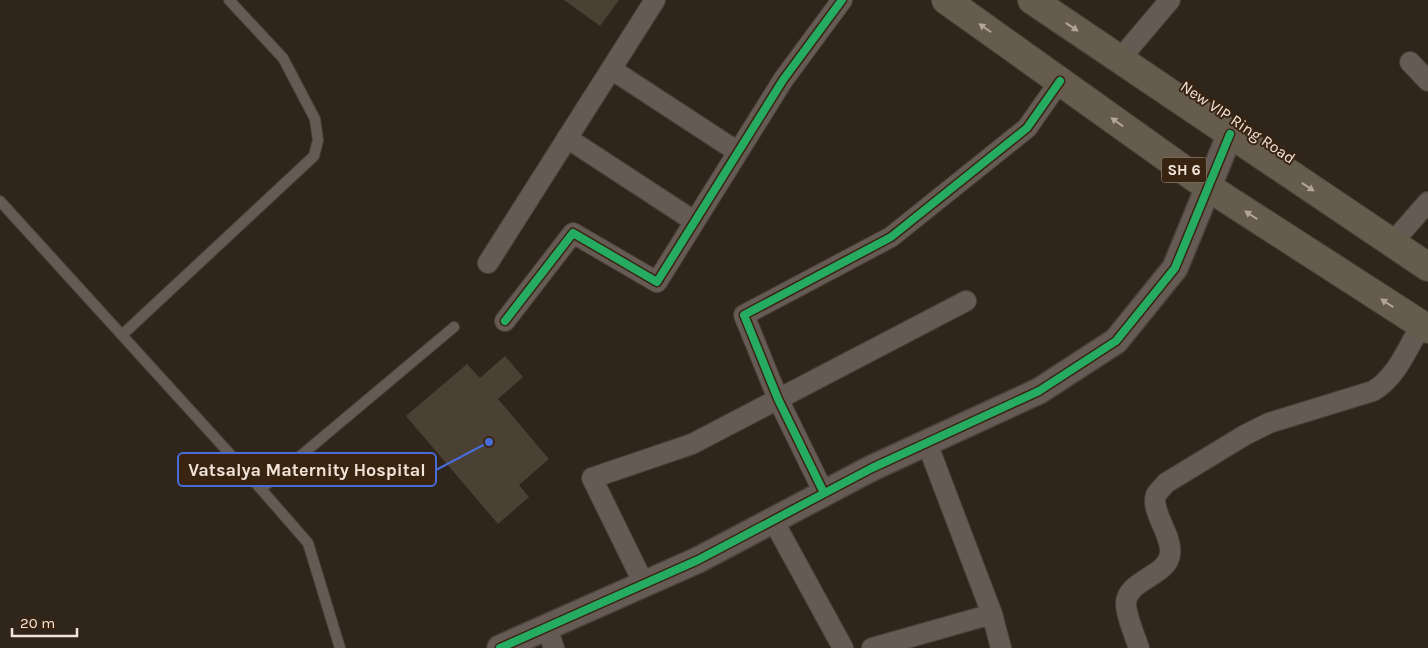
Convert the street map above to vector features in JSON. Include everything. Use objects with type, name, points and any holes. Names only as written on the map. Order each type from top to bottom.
[{"type":"main road","name":"SH 6","points":[[946,0],[1208,187],[1425,327]]},
{"type":"main road","name":"New VIP Ring Road","points":[[1032,0],[1428,267]]},
{"type":"street","points":[[488,263],[655,0]]},
{"type":"street","points":[[505,321],[573,233],[657,282],[783,80],[842,0]]},
{"type":"street","points":[[1120,59],[1170,0]]},
{"type":"street","points":[[1410,62],[1428,81]]},
{"type":"street","points":[[611,69],[738,152]]},
{"type":"street","points":[[824,493],[778,399],[744,315],[890,237],[1027,128],[1060,81]]},
{"type":"street","points":[[500,648],[551,638],[644,584],[698,560],[872,468],[1039,391],[1116,341],[1175,268],[1230,134]]},
{"type":"street","points":[[567,138],[694,221]]},
{"type":"street","points":[[1392,243],[1428,202]]},
{"type":"street","points":[[644,584],[592,478],[692,444],[966,301]]},
{"type":"street","points":[[1139,648],[1126,606],[1126,596],[1167,564],[1170,555],[1169,542],[1155,504],[1156,494],[1166,484],[1245,435],[1269,424],[1382,386],[1425,327]]},
{"type":"street","points":[[927,443],[992,614],[1002,648]]},
{"type":"street","points":[[773,520],[843,648]]},
{"type":"street","points":[[872,648],[992,614]]},
{"type":"lane","points":[[122,336],[314,156],[318,140],[315,119],[283,58],[229,0]]},
{"type":"lane","points":[[0,201],[308,543],[340,648]]},
{"type":"lane","points":[[261,489],[454,327]]},
{"type":"building","points":[[564,0],[619,0],[600,26]]},
{"type":"building","points":[[505,356],[523,377],[498,399],[549,459],[519,485],[529,497],[498,524],[406,416],[467,364],[480,378]]},
{"type":"cycle path","points":[[505,321],[573,233],[657,282],[783,80],[842,0]]},
{"type":"cycle path","points":[[824,493],[778,399],[744,315],[891,237],[1027,128],[1060,81]]},
{"type":"cycle path","points":[[500,648],[698,560],[872,468],[1039,391],[1116,341],[1175,268],[1230,134]]},
{"type":"place","name":"Vatsalya Maternity Hospital","points":[[489,442]]}]
